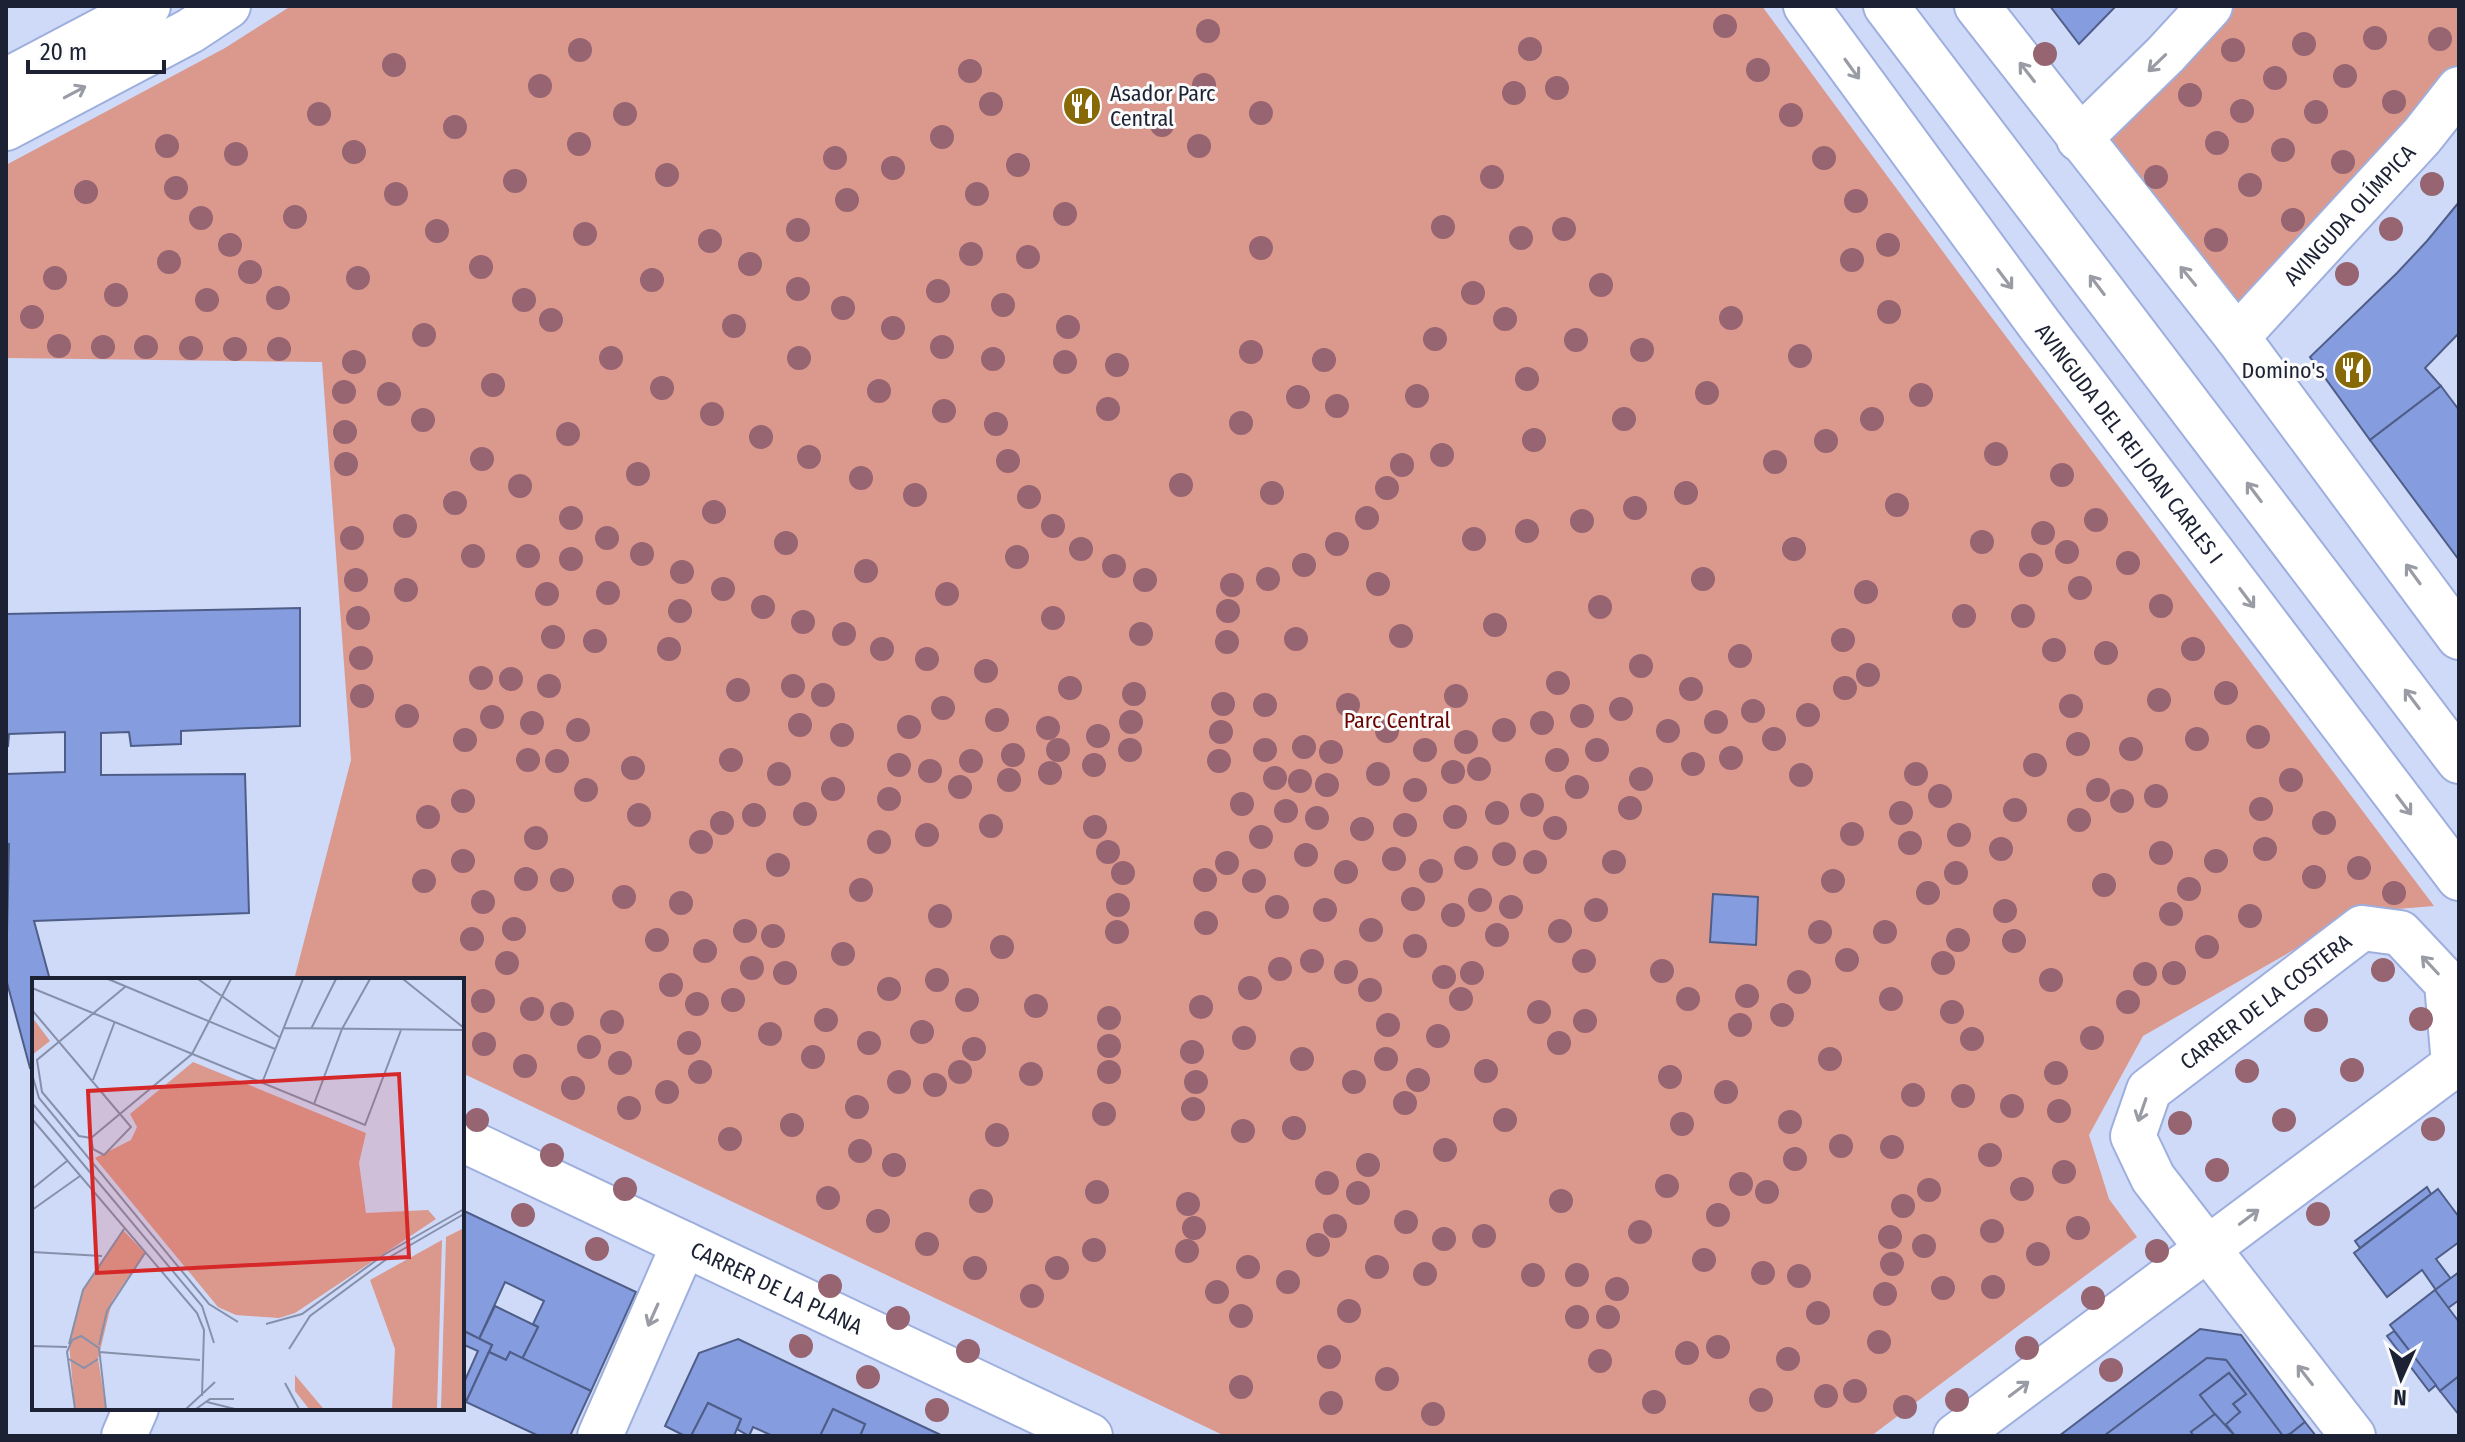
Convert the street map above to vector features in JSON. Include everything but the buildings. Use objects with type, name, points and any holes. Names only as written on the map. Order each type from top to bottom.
[{"type":"street","points":[[6,81],[148,6]]},
{"type":"street","points":[[6,128],[190,31],[228,6]]},
{"type":"street","name":"AVINGUDA DEL REI JOAN CARLES I","points":[[1806,6],[2021,300],[2459,878]]},
{"type":"street","points":[[1886,6],[2459,761]]},
{"type":"street","points":[[1977,6],[2237,337],[2459,637]]},
{"type":"street","points":[[2079,139],[2210,6]]},
{"type":"street","name":"AVINGUDA OLÍMPICA","points":[[2237,337],[2441,138],[2459,89]]},
{"type":"street","name":"CARRER DE LA COSTERA","points":[[1956,1436],[2457,1065],[2447,983],[2400,933],[2362,928],[2149,1090],[2133,1136],[2153,1178],[2206,1249]]},
{"type":"street","name":"CARRER DE LA PLANA","points":[[464,1140],[1086,1435]]},
{"type":"street","points":[[600,1436],[684,1244]]},
{"type":"street","points":[[2206,1249],[2353,1436]]},
{"type":"street","points":[[124,1436],[135,1410]]},
{"type":"green space","name":"Parc Central","points":[[291,6],[1762,6],[1983,306],[2434,906],[2360,912],[2143,1036],[2089,1135],[2109,1199],[2137,1237],[1871,1436],[1225,1436],[464,1074],[464,978],[295,978],[351,760],[322,362],[6,358],[6,165],[225,48]]},
{"type":"green space","points":[[2209,6],[2459,6],[2459,89],[2245,332],[2079,139]]},
{"type":"place","name":"Asador Parc Central","points":[[1082,106]]},
{"type":"place","name":"Domino's","points":[[2353,370]]}]
